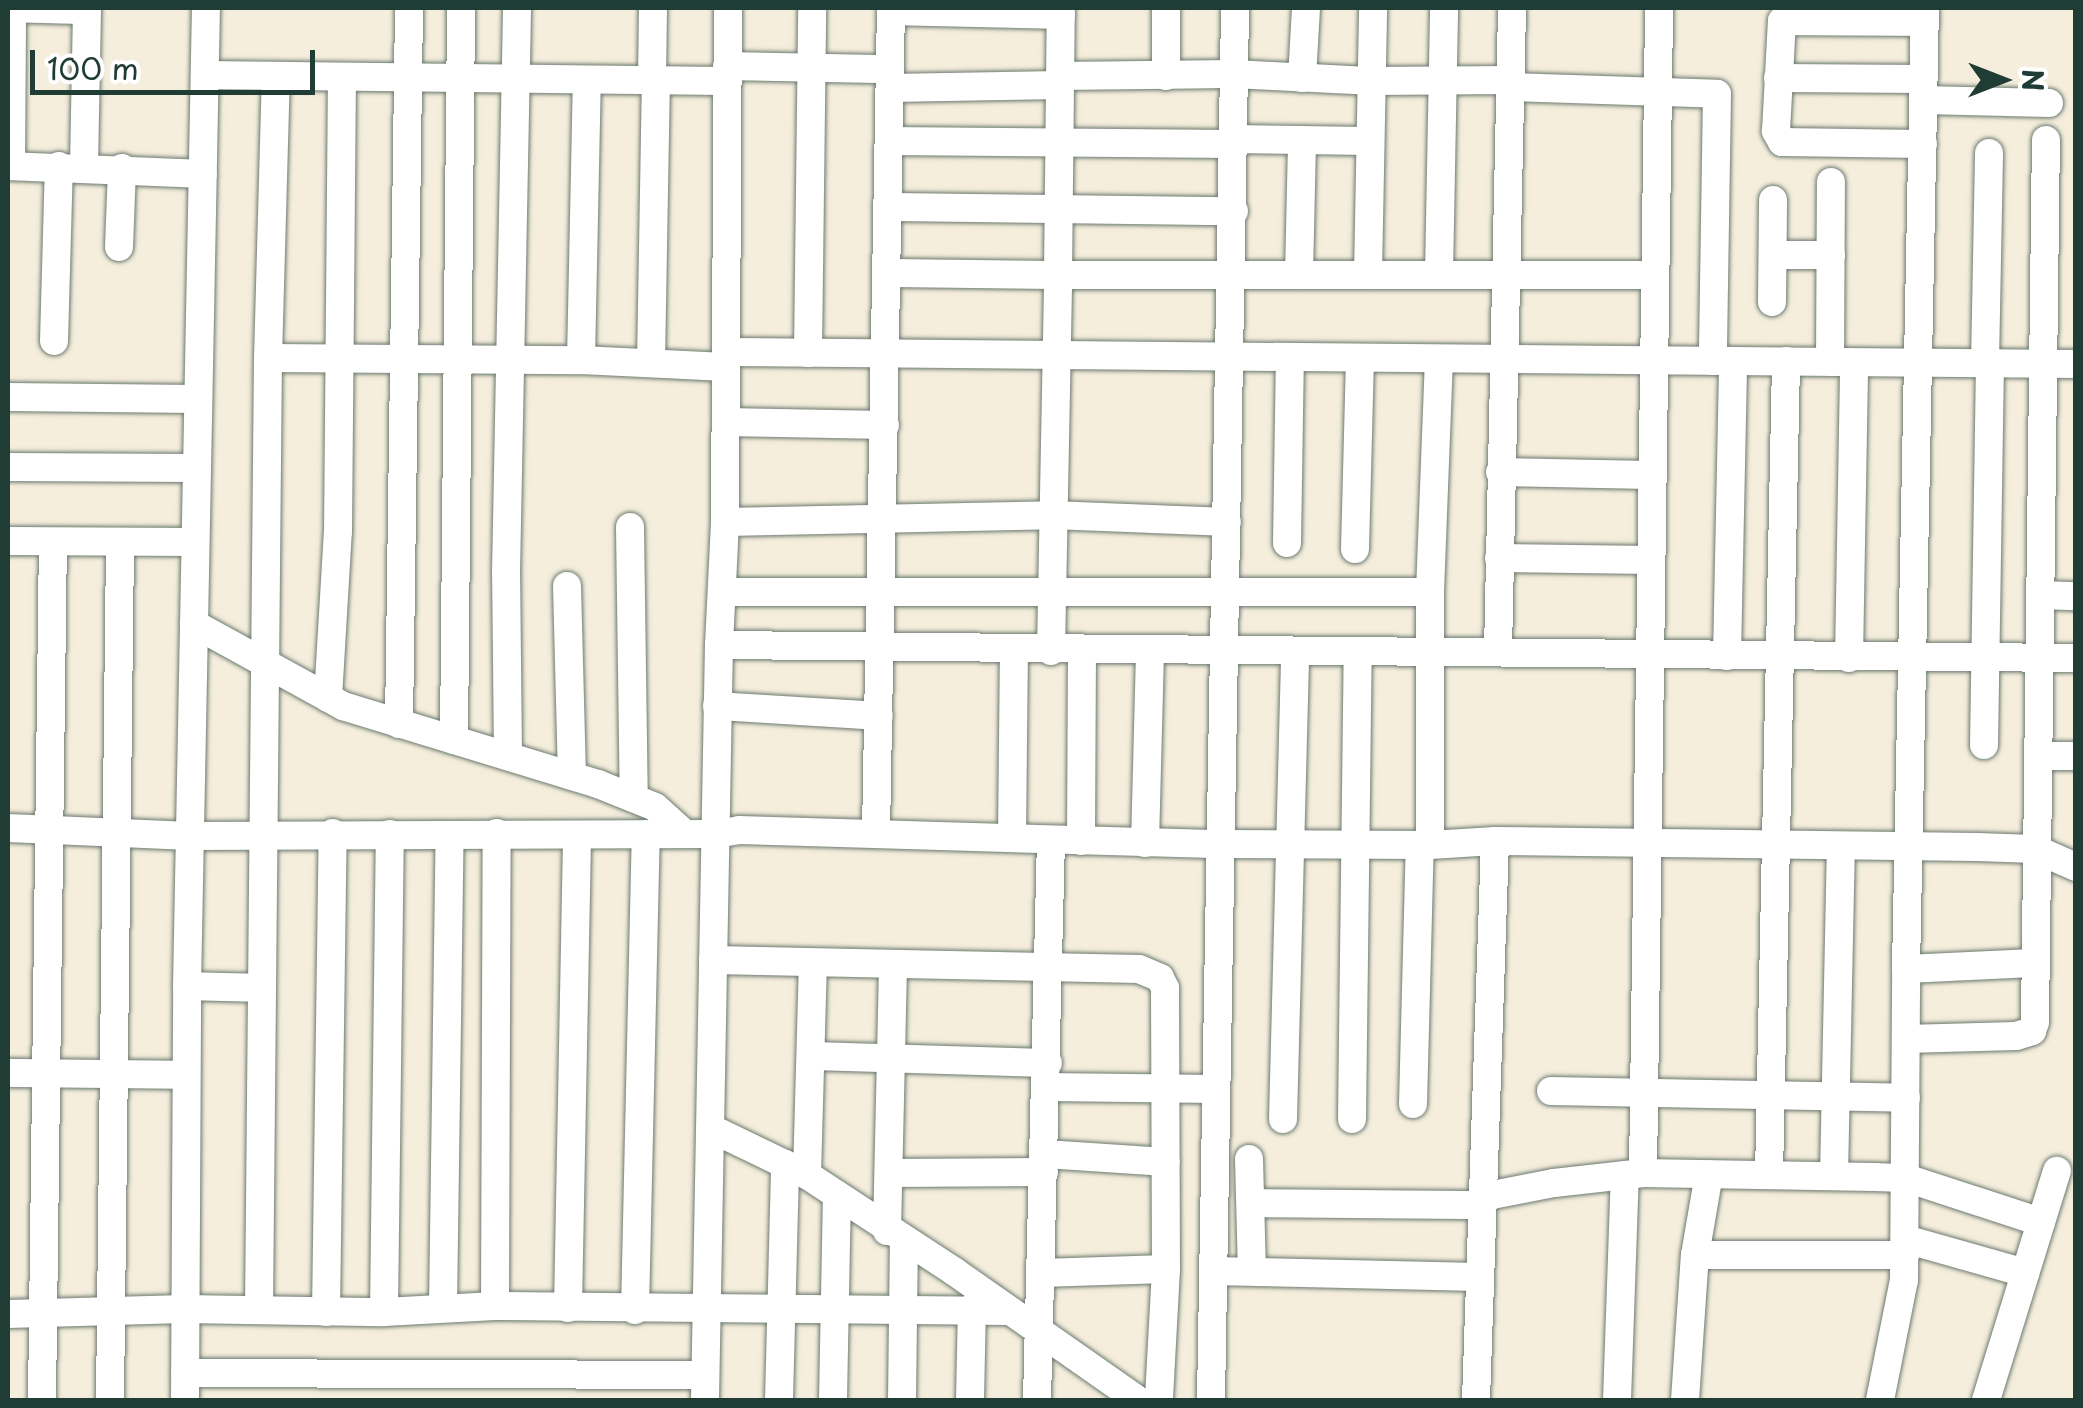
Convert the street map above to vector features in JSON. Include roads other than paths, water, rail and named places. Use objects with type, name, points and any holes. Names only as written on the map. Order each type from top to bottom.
[{"type":"street","points":[[54,342],[72,166],[86,8],[10,8],[9,166],[72,166],[122,168],[203,174]]},
{"type":"street","points":[[206,8],[187,986],[185,1387],[705,1388],[718,646],[726,522],[728,8]]},
{"type":"street","points":[[399,724],[410,8]]},
{"type":"street","points":[[454,740],[461,8]]},
{"type":"street","points":[[508,756],[506,587],[517,8]]},
{"type":"street","points":[[651,363],[653,8]]},
{"type":"street","points":[[808,353],[812,8]]},
{"type":"street","points":[[1166,8],[1166,76]]},
{"type":"street","points":[[1211,1400],[1235,8]]},
{"type":"street","points":[[1302,78],[1306,8]]},
{"type":"street","points":[[1368,275],[1368,81],[1373,8]]},
{"type":"street","points":[[1439,274],[1444,8]]},
{"type":"street","points":[[1498,651],[1512,8]]},
{"type":"street","points":[[1617,1400],[1644,1093],[1644,842],[1651,656],[1650,474],[1659,8]]},
{"type":"street","points":[[876,832],[891,9],[1061,11],[1051,651]]},
{"type":"street","points":[[1880,1400],[1899,1317],[1905,1247],[1906,969],[1909,847],[1912,656],[1923,144],[1925,15],[1782,21],[1776,131],[1782,142],[1923,144]]},
{"type":"street","points":[[206,75],[654,80],[811,68],[890,78],[1059,80],[1233,74],[1711,92],[1718,100],[1727,656]]},
{"type":"street","points":[[258,1310],[268,358],[276,76]]},
{"type":"street","points":[[328,698],[341,357],[342,77]]},
{"type":"street","points":[[1778,78],[2049,103]]},
{"type":"street","points":[[581,360],[587,80]]},
{"type":"street","points":[[1299,275],[1302,140]]},
{"type":"street","points":[[1906,1039],[2027,1034],[2032,1031],[2037,1009],[2033,963],[2041,657],[2046,140]]},
{"type":"street","points":[[889,141],[1368,141]]},
{"type":"street","points":[[1984,745],[1989,154]]},
{"type":"street","points":[[119,247],[122,168]]},
{"type":"street","points":[[1831,182],[1831,256],[1842,362],[1848,658]]},
{"type":"street","points":[[1772,302],[1773,200]]},
{"type":"street","points":[[888,207],[1234,210]]},
{"type":"street","points":[[1773,255],[1831,256]]},
{"type":"street","points":[[887,273],[1655,276]]},
{"type":"street","points":[[268,358],[651,363],[808,353],[2076,364]]},
{"type":"street","points":[[1287,543],[1290,360]]},
{"type":"street","points":[[1355,549],[1360,360]]},
{"type":"street","points":[[1413,1104],[1439,360]]},
{"type":"street","points":[[1769,1175],[1786,362]]},
{"type":"street","points":[[8,397],[197,398]]},
{"type":"street","points":[[726,422],[885,426]]},
{"type":"street","points":[[8,467],[196,468]]},
{"type":"street","points":[[1500,472],[1650,474]]},
{"type":"street","points":[[726,522],[1052,515],[1227,522]]},
{"type":"street","points":[[630,527],[634,798]]},
{"type":"street","points":[[8,542],[194,542]]},
{"type":"street","points":[[42,1400],[53,542]]},
{"type":"street","points":[[110,1400],[120,542]]},
{"type":"street","points":[[1499,558],[1651,560]]},
{"type":"street","points":[[567,586],[572,776]]},
{"type":"street","points":[[722,592],[1430,592]]},
{"type":"street","points":[[2040,595],[2076,596]]},
{"type":"street","points":[[194,624],[328,698],[634,798],[655,807],[683,832]]},
{"type":"street","points":[[718,646],[2076,658]]},
{"type":"street","points":[[1012,837],[1014,649]]},
{"type":"street","points":[[1352,1119],[1358,651]]},
{"type":"street","points":[[1081,841],[1082,652]]},
{"type":"street","points":[[1146,842],[1150,652]]},
{"type":"street","points":[[1283,1119],[1294,652]]},
{"type":"street","points":[[717,706],[879,716]]},
{"type":"street","points":[[2038,756],[2076,756]]},
{"type":"street","points":[[8,828],[190,836],[332,832],[715,834],[739,830],[1221,844],[1425,845],[1495,841],[2035,849],[2076,867]]},
{"type":"street","points":[[326,1312],[332,832]]},
{"type":"street","points":[[384,1312],[390,834]]},
{"type":"street","points":[[443,1308],[450,834]]},
{"type":"street","points":[[495,1306],[497,834]]},
{"type":"street","points":[[568,1308],[577,834]]},
{"type":"street","points":[[635,1310],[646,834]]},
{"type":"street","points":[[1037,1400],[1051,840]]},
{"type":"street","points":[[1476,1400],[1495,841]]},
{"type":"street","points":[[1834,1176],[1841,848]]},
{"type":"street","points":[[713,960],[1138,969],[1160,978],[1165,988],[1166,1269],[1158,1400]]},
{"type":"street","points":[[779,1400],[780,1306],[811,1056],[813,963]]},
{"type":"street","points":[[1906,969],[2033,963]]},
{"type":"street","points":[[894,964],[890,1172],[901,1308],[902,1400]]},
{"type":"street","points":[[187,986],[262,988]]},
{"type":"street","points":[[811,1056],[1216,1089]]},
{"type":"street","points":[[8,1073],[186,1075]]},
{"type":"street","points":[[1551,1091],[1906,1098]]},
{"type":"street","points":[[712,1128],[836,1195],[1040,1332],[1106,1388],[1138,1400]]},
{"type":"street","points":[[1249,1159],[1252,1271]]},
{"type":"street","points":[[890,1172],[1045,1163],[1166,1162]]},
{"type":"street","points":[[1986,1400],[2056,1171]]},
{"type":"street","points":[[1250,1203],[1482,1201],[1634,1174],[1834,1176],[1906,1178],[2040,1222]]},
{"type":"street","points":[[1685,1400],[1696,1255],[1709,1174]]},
{"type":"street","points":[[833,1400],[836,1195]]},
{"type":"street","points":[[1696,1255],[1905,1247],[2025,1273]]},
{"type":"street","points":[[1041,1273],[1166,1269]]},
{"type":"street","points":[[1213,1271],[1479,1276]]},
{"type":"street","points":[[8,1314],[184,1309],[384,1312],[495,1306],[635,1310],[833,1306],[1009,1311]]},
{"type":"street","points":[[970,1400],[972,1308]]}]
